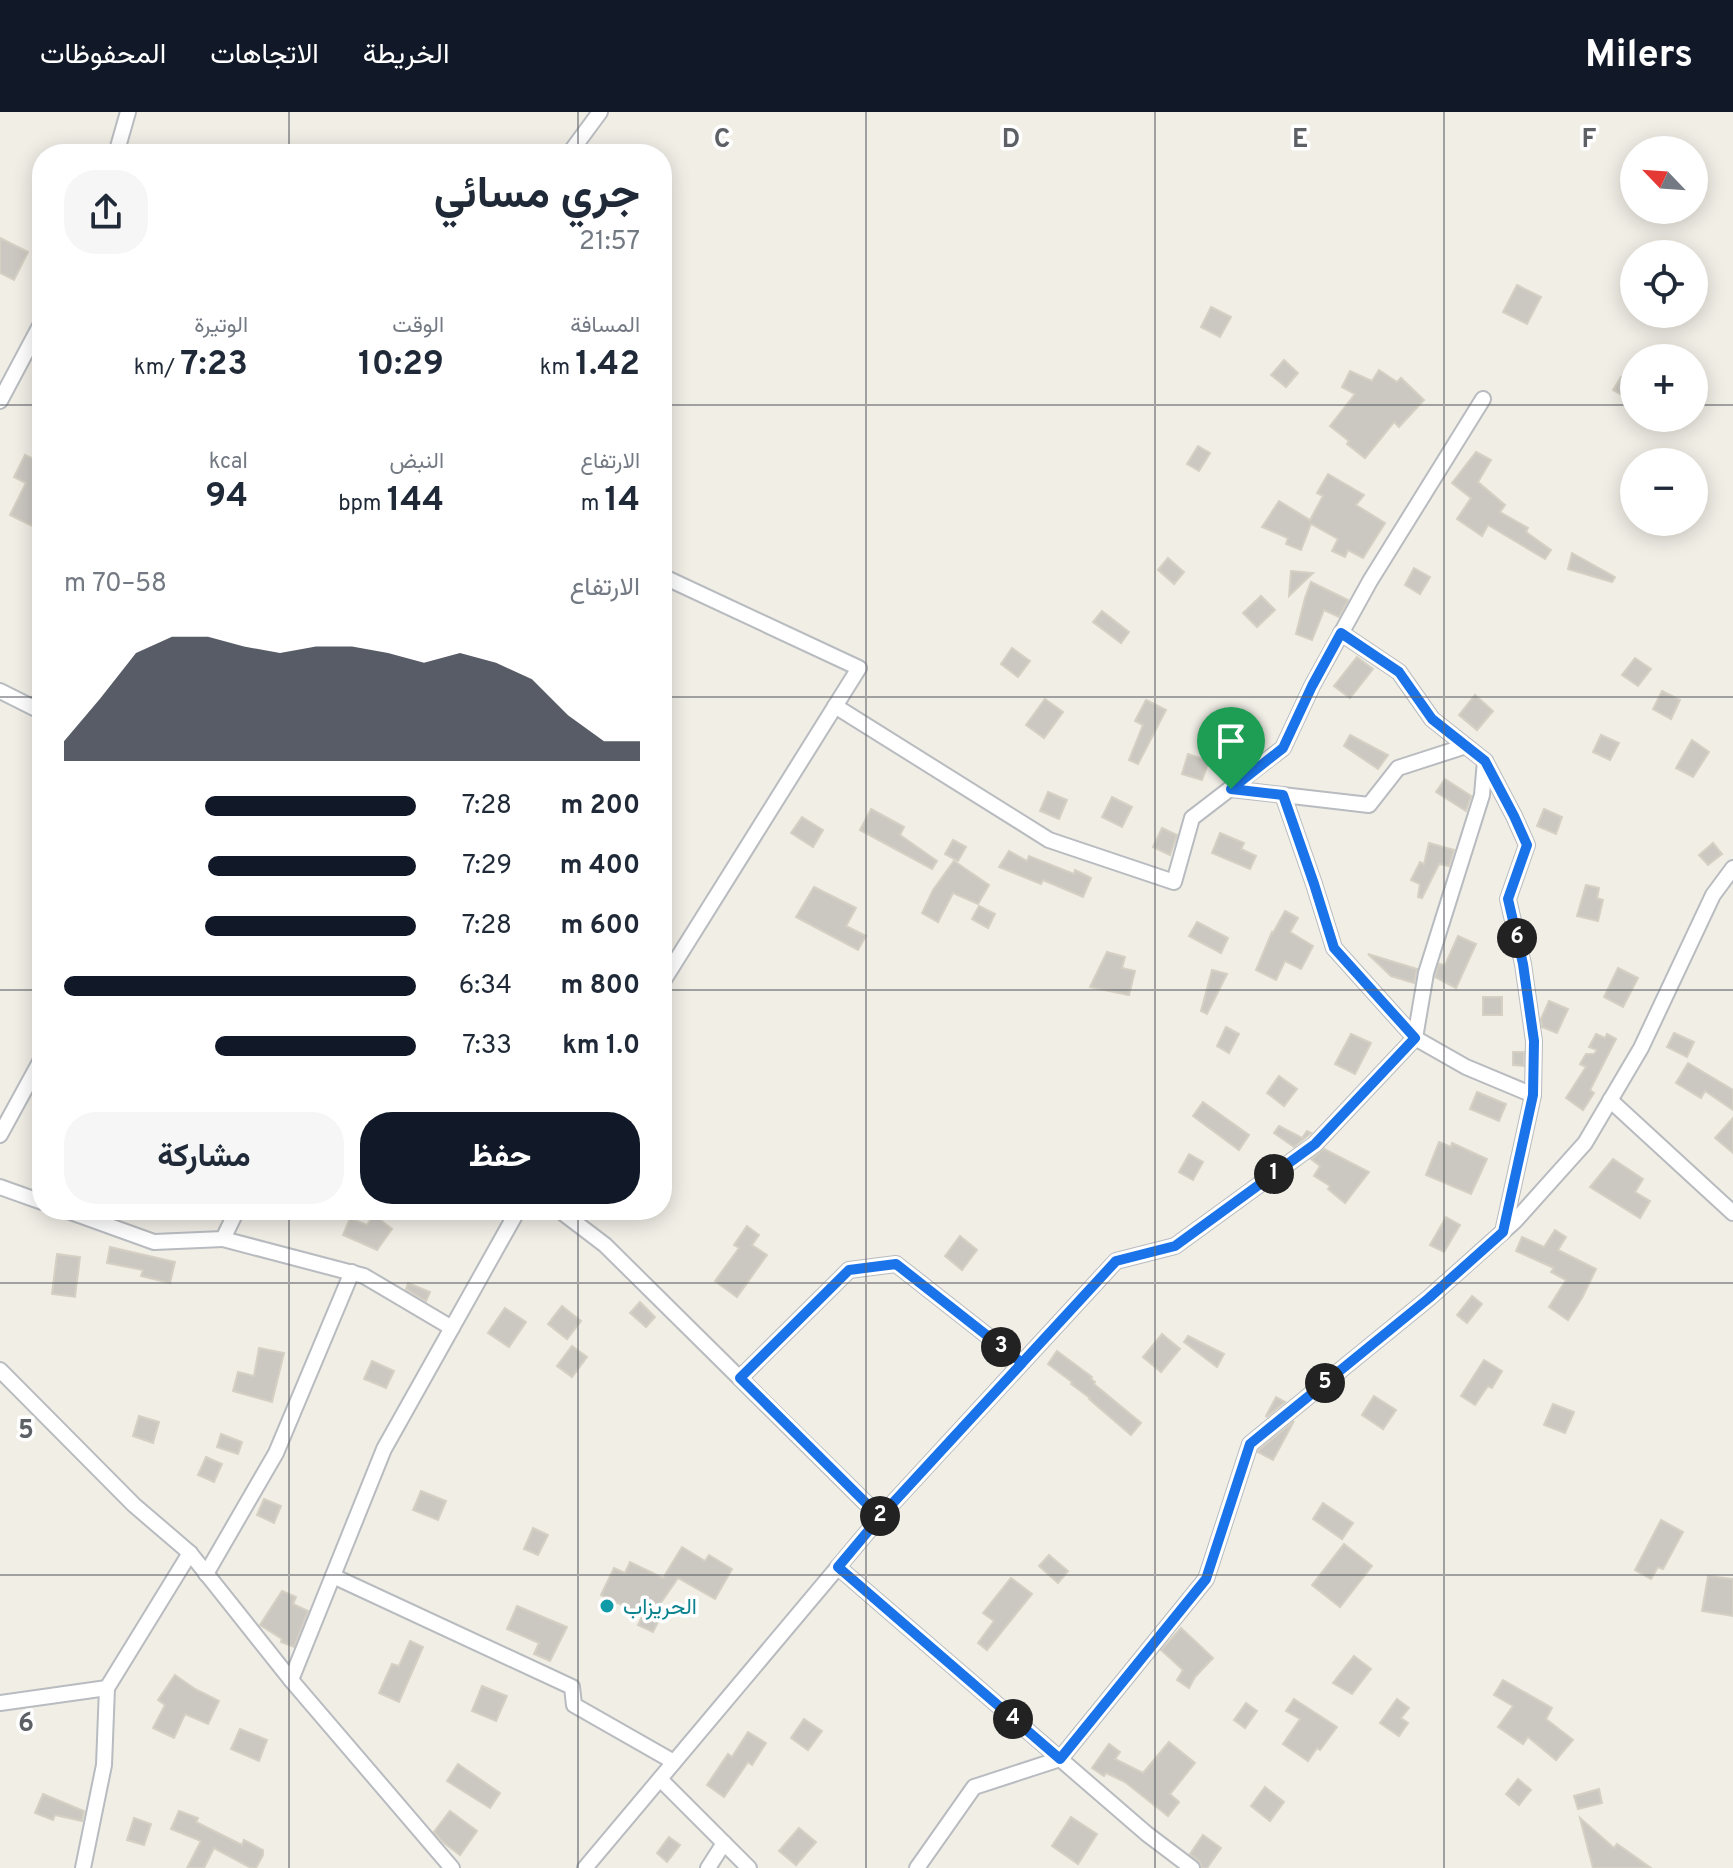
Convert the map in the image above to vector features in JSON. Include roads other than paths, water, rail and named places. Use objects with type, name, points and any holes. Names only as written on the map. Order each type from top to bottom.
[{"type":"street","points":[[119,144],[128,112]]},
{"type":"street","points":[[576,144],[600,112]]},
{"type":"street","points":[[1,397],[32,340]]},
{"type":"street","points":[[835,706],[1049,840],[1174,882],[1192,818],[1283,748],[1312,686],[1370,581],[1483,399]]},
{"type":"street","points":[[672,581],[859,668],[672,967]]},
{"type":"street","points":[[1341,633],[1399,672],[1432,719],[1485,761],[1527,845],[1508,899],[1523,964],[1534,1041],[1533,1095],[1503,1232]]},
{"type":"street","points":[[0,691],[32,707]]},
{"type":"street","points":[[1231,789],[1369,805],[1398,768],[1466,746]]},
{"type":"street","points":[[585,1868],[880,1517],[1116,1261],[1175,1246],[1315,1144],[1415,1038],[1426,973],[1482,795],[1485,761]]},
{"type":"street","points":[[1283,795],[1334,948],[1415,1038],[1466,1067],[1533,1095]]},
{"type":"street","points":[[917,1868],[974,1787],[1060,1759],[1206,1579],[1250,1444],[1429,1298],[1503,1232],[1585,1143],[1641,1048],[1713,895],[1733,868]]},
{"type":"street","points":[[0,1135],[32,1076]]},
{"type":"street","points":[[1610,1100],[1733,1213]]},
{"type":"street","points":[[0,1187],[32,1198]]},
{"type":"street","points":[[93,1220],[154,1242],[223,1239],[352,1272],[452,1328]]},
{"type":"street","points":[[223,1239],[232,1220]]},
{"type":"street","points":[[291,1680],[384,1449],[512,1220]]},
{"type":"street","points":[[572,1220],[605,1245],[880,1517]]},
{"type":"street","points":[[740,1378],[849,1270],[896,1264],[1022,1363]]},
{"type":"street","points":[[206,1574],[276,1453],[352,1272]]},
{"type":"street","points":[[0,1370],[134,1505],[190,1553],[291,1680],[452,1868]]},
{"type":"street","points":[[83,1868],[104,1765],[107,1688],[190,1553]]},
{"type":"street","points":[[838,1567],[1147,1834],[1192,1868]]},
{"type":"street","points":[[333,1576],[572,1687],[574,1705],[674,1762]]},
{"type":"street","points":[[0,1703],[107,1688]]},
{"type":"street","points":[[660,1779],[749,1868]]},
{"type":"street","points":[[708,1868],[724,1843]]},
{"type":"place","name":"الحريزاب","points":[[607,1606]]}]
